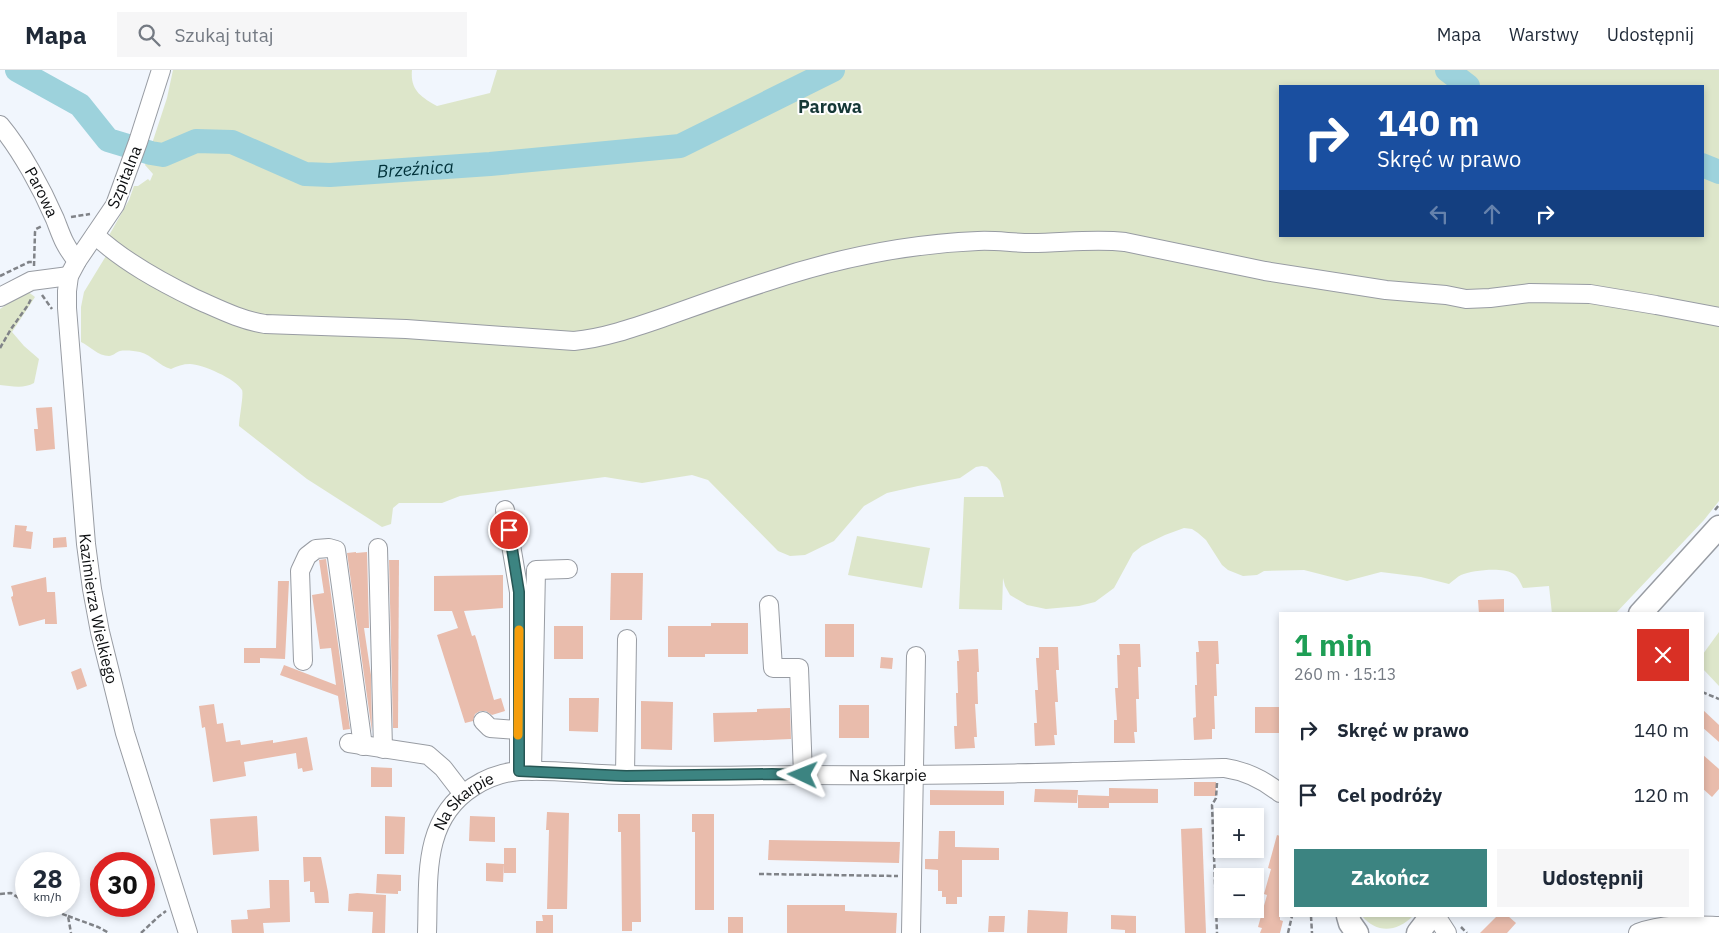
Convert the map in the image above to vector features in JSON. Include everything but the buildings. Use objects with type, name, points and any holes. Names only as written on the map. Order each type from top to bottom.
[{"type":"main road","points":[[1642,612],[1719,527]]},
{"type":"main road","points":[[1418,933],[1430,917]]},
{"type":"street","name":"Szpitalna","points":[[73,268],[115,204],[161,70]]},
{"type":"street","name":"Parowa","points":[[0,125],[10,137],[35,180],[55,220],[73,268]]},
{"type":"street","points":[[95,235],[111,249],[174,288],[224,312],[248,321],[265,324],[406,329],[574,342],[594,339],[626,330],[767,281],[849,258],[926,245],[979,241],[1030,243],[1110,240],[1265,271],[1386,290],[1446,295],[1466,299],[1530,293],[1590,294],[1719,317]]},
{"type":"street","points":[[0,297],[31,281],[73,268]]},
{"type":"street","name":"Kazimierza Wielkiego","points":[[73,268],[68,282],[67,308],[92,589],[100,632],[125,732],[188,933]]},
{"type":"street","points":[[505,510],[513,592],[518,730],[525,771]]},
{"type":"street","points":[[303,661],[300,571],[307,556],[316,550],[329,548],[336,550],[356,744],[428,755],[443,768],[463,794]]},
{"type":"street","points":[[378,548],[383,749]]},
{"type":"street","points":[[525,771],[536,570],[568,569]]},
{"type":"street","points":[[770,605],[773,668],[800,668],[803,775]]},
{"type":"street","points":[[626,776],[627,639]]},
{"type":"street","points":[[911,933],[916,656]]},
{"type":"street","points":[[484,721],[490,728],[518,730]]},
{"type":"street","name":"Na Skarpie","points":[[427,933],[430,858],[438,826],[452,804],[463,794],[502,773],[525,771],[626,776],[772,774],[914,776],[1225,768],[1260,780],[1279,793]]},
{"type":"street","points":[[1437,917],[1446,933]]},
{"type":"street","points":[[1638,933],[1664,926],[1719,926]]},
{"type":"path","points":[[0,276],[29,262],[33,262],[36,229],[61,218],[94,214]]},
{"type":"path","points":[[0,348],[10,329],[28,305],[32,294],[31,281]]},
{"type":"path","points":[[1704,693],[1719,699]]},
{"type":"path","points":[[1216,775],[1216,798],[1212,805],[1217,933]]},
{"type":"path","points":[[759,874],[904,876]]},
{"type":"path","points":[[0,894],[11,893],[15,895]]},
{"type":"path","points":[[141,933],[158,917],[171,909]]},
{"type":"path","points":[[68,917],[71,933]]},
{"type":"path","points":[[71,917],[109,933]]},
{"type":"path","points":[[1288,933],[1292,917]]},
{"type":"path","points":[[1311,917],[1312,933]]},
{"type":"green space","points":[[173,70],[412,70],[415,88],[426,99],[437,106],[490,93],[497,70],[1719,70],[1719,314],[1689,307],[1480,296],[1169,249],[929,240],[587,336],[275,321],[202,297],[107,239],[129,200],[134,186],[138,186],[148,179],[150,181],[153,174],[145,165],[167,98]]},
{"type":"green space","points":[[1106,243],[1367,290],[1546,295],[1719,321],[1719,501],[1704,520],[1617,612],[1552,612],[1549,586],[1523,588],[1519,579],[1514,574],[1501,570],[1466,573],[1449,584],[1421,577],[1381,572],[1347,581],[1304,570],[1264,571],[1257,575],[1243,576],[1228,570],[1222,565],[1206,540],[1198,533],[1192,529],[1184,528],[1142,546],[1133,553],[1114,588],[1095,602],[1079,606],[1046,609],[1027,605],[1010,595],[1003,578],[1002,610],[959,609],[964,497],[1004,497],[1000,481],[987,467],[976,467],[960,478],[887,493],[864,506],[834,541],[805,555],[790,556],[778,551],[708,480],[692,475],[642,483],[605,477],[460,496],[442,503],[399,503],[393,508],[391,524],[382,527],[307,479],[239,426],[242,390],[233,381],[210,369],[190,364],[171,369],[144,353],[122,351],[105,356],[81,342],[81,307],[84,292],[109,251],[224,317],[580,344],[772,283],[926,248]]},
{"type":"green space","points":[[27,291],[35,297],[12,332],[39,359],[34,383],[22,387],[0,385],[0,309]]},
{"type":"green space","points":[[857,536],[930,548],[922,588],[848,575]]},
{"type":"green space","points":[[1719,632],[1719,686],[1704,670],[1704,653]]},
{"type":"green space","points":[[1363,917],[1412,917],[1400,926],[1386,929],[1373,926]]},
{"type":"waterway","name":"Brzeźnica","points":[[17,70],[80,105],[108,140],[163,155],[196,141],[232,142],[305,174],[330,175],[490,164],[680,146],[833,70]]},
{"type":"waterway","name":"Brzeźnica","points":[[1447,70],[1467,85]]},
{"type":"waterway","name":"Brzeźnica","points":[[1704,166],[1719,172]]},
{"type":"slow traffic","points":[[518,735],[519,630]]},
{"type":"district","name":"Parowa","points":[[830,107]]},
{"type":"route","points":[[509,530],[519,592],[519,771],[626,776],[803,775]]}]
